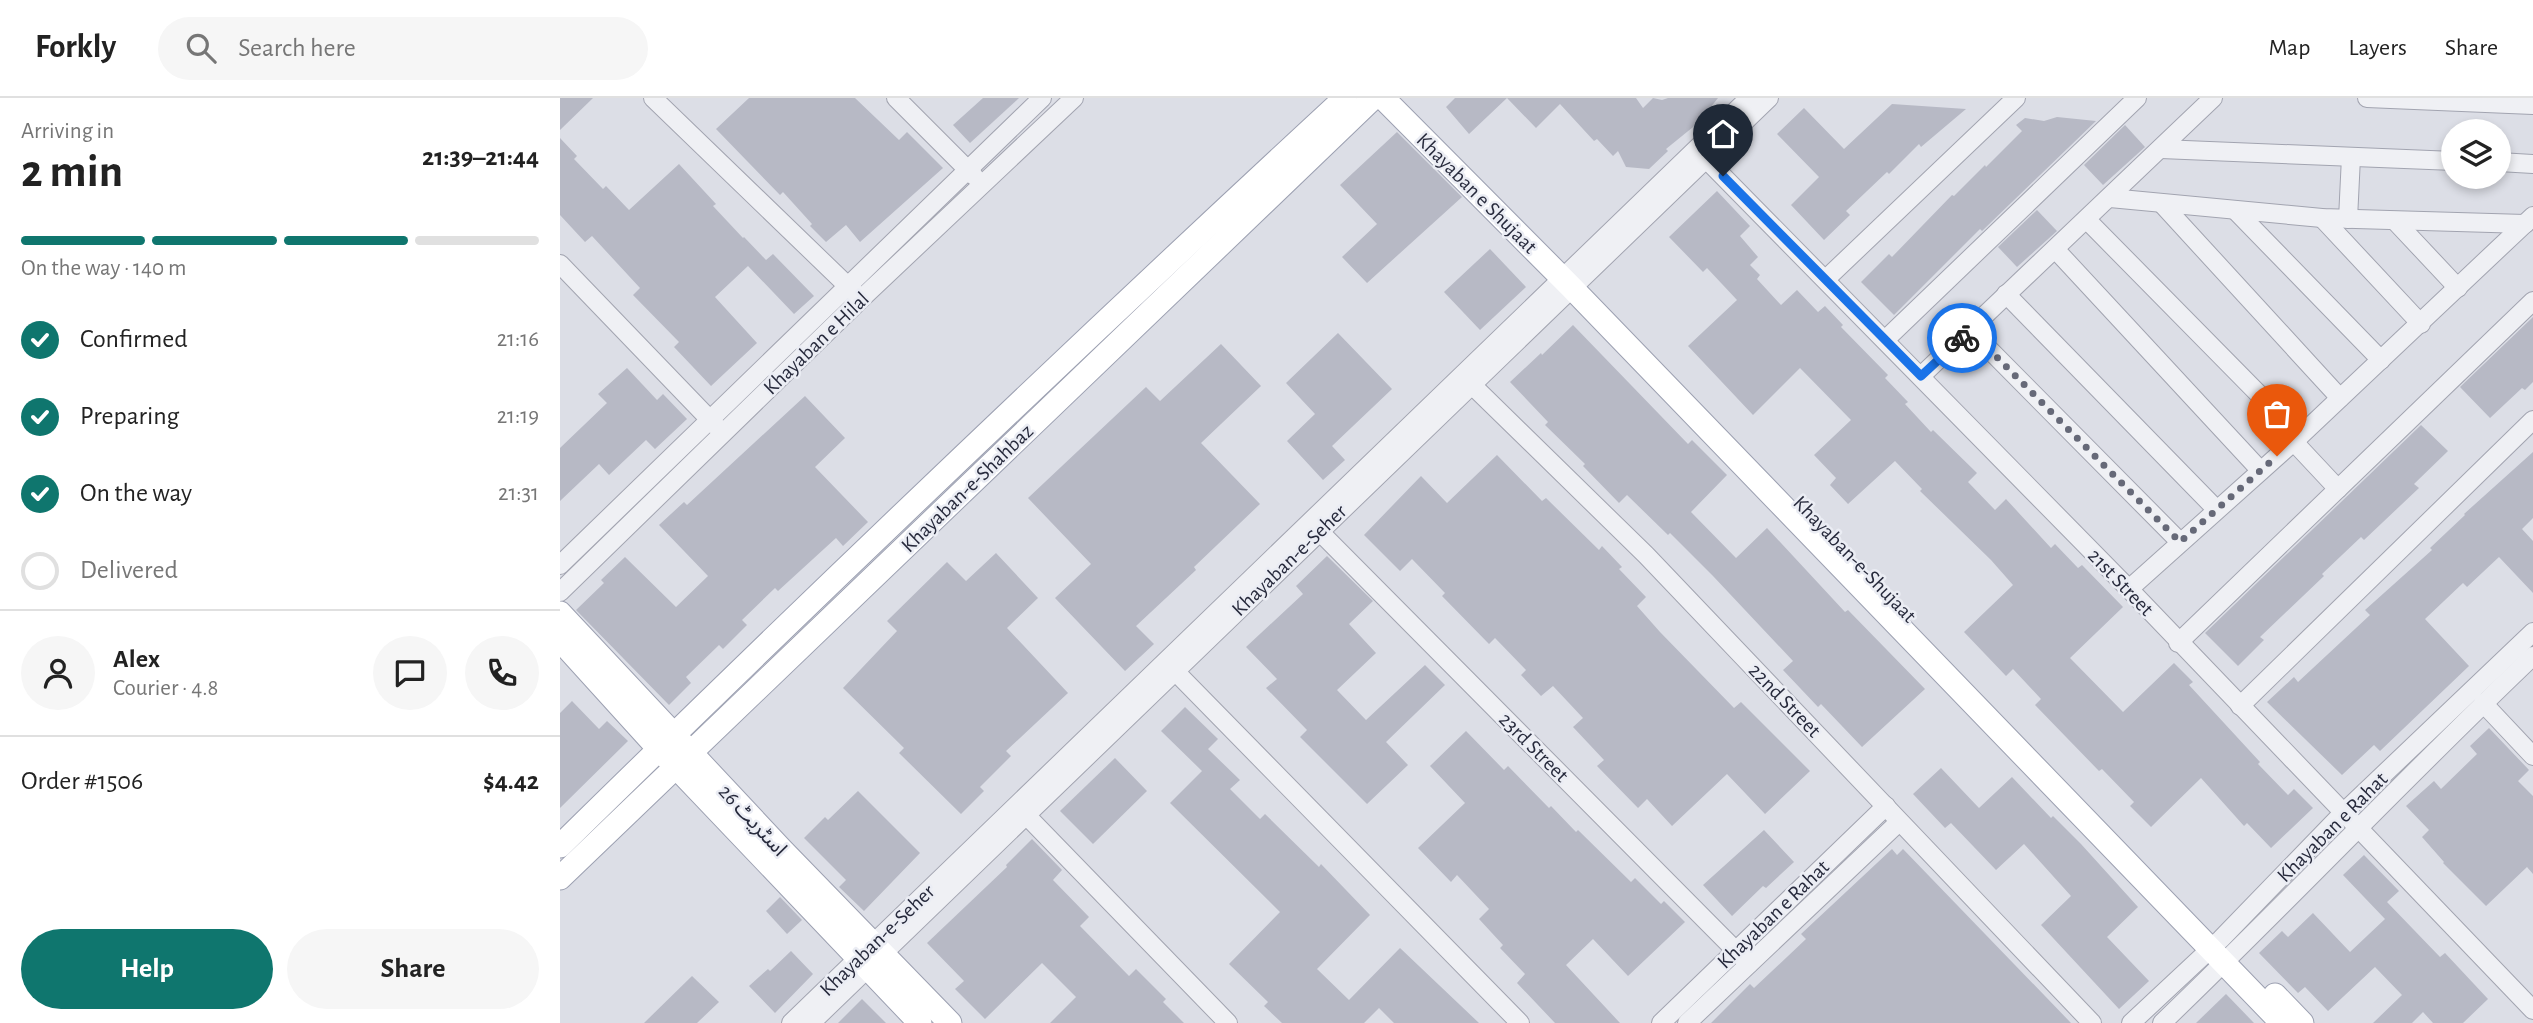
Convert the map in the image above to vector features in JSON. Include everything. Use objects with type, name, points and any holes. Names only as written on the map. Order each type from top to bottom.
[{"type":"main road","name":"Khayaban-e-Shahbaz","points":[[560,846],[666,741],[1196,236],[1345,98]]},
{"type":"main road","name":"Khayaban-e-Shahbaz","points":[[560,878],[1373,98]]},
{"type":"main road","name":"Khayaban e Shujaat","points":[[1384,98],[1572,278]]},
{"type":"main road","name":"Khayaban-e-Shujaat","points":[[1404,98],[1572,278],[2223,951],[2302,1023]]},
{"type":"main road","name":"اسٹریٹ 26","points":[[560,613],[666,741]]},
{"type":"main road","name":"اسٹریٹ 26","points":[[560,640],[666,741],[870,956],[950,1023]]},
{"type":"main road","name":"Khayaban-e-Shujaat","points":[[2223,951],[2282,1023]]},
{"type":"main road","name":"اسٹریٹ 26","points":[[870,956],[920,1023]]},
{"type":"street","points":[[653,98],[861,299]]},
{"type":"street","points":[[896,98],[982,184]]},
{"type":"street","name":"Khayaban e Hilal","points":[[560,565],[1042,98]]},
{"type":"street","name":"Khayaban e Hilal","points":[[560,592],[861,299],[1074,98]]},
{"type":"street","name":"Khayaban-e-Seher","points":[[791,1023],[870,956],[1026,815],[1170,666],[1319,531],[1471,384],[1749,98]]},
{"type":"street","name":"Khayaban-e-Seher","points":[[811,1023],[870,956],[1170,666],[1572,278],[1706,159],[1769,98]]},
{"type":"street","points":[[1826,279],[2016,98]]},
{"type":"street","points":[[1885,340],[2137,98]]},
{"type":"street","points":[[1921,376],[2213,98]]},
{"type":"street","points":[[2367,98],[2533,105]]},
{"type":"street","points":[[2161,149],[2441,160]]},
{"type":"street","points":[[2348,219],[2351,157]]},
{"type":"street","name":"21st Street","points":[[1706,159],[2129,589],[2533,1010]]},
{"type":"street","points":[[2511,163],[2533,164]]},
{"type":"street","points":[[2110,198],[2163,205],[2396,222],[2529,220]]},
{"type":"street","points":[[2163,205],[2340,398]]},
{"type":"street","points":[[2235,210],[2381,360]]},
{"type":"street","points":[[2322,218],[2421,324]]},
{"type":"street","points":[[2087,220],[2297,439],[2338,489]]},
{"type":"street","points":[[2129,589],[2297,439],[2529,220]]},
{"type":"street","points":[[2396,222],[2458,288]]},
{"type":"street","points":[[2055,249],[2260,470]]},
{"type":"street","points":[[560,264],[724,433]]},
{"type":"street","points":[[2006,294],[2216,509]]},
{"type":"street","points":[[2178,643],[2533,301]]},
{"type":"street","points":[[1970,330],[2180,542]]},
{"type":"street","name":"22nd Street","points":[[1471,384],[1646,555],[2092,1023]]},
{"type":"street","points":[[2240,706],[2533,420]]},
{"type":"street","name":"23rd Street","points":[[1319,531],[1749,964]]},
{"type":"street","name":"Khayaban e Rahat","points":[[2162,1023],[2343,813],[2533,632]]},
{"type":"street","name":"Khayaban e Rahat","points":[[2131,1023],[2223,951],[2358,828],[2533,656]]},
{"type":"street","points":[[1170,666],[1520,1023]]},
{"type":"street","points":[[2483,704],[2533,756]]},
{"type":"street","name":"Khayaban e Rahat","points":[[1661,1023],[1886,806]]},
{"type":"street","points":[[1026,815],[1228,1023]]},
{"type":"street","name":"Khayaban e Rahat","points":[[1687,1023],[1899,822]]},
{"type":"building","points":[[560,98],[593,98],[560,130]]},
{"type":"building","points":[[749,98],[855,98],[899,140],[907,132],[943,168],[860,242],[846,225],[826,242],[783,192],[780,195],[716,129]]},
{"type":"building","points":[[983,98],[1019,98],[970,143],[953,125]]},
{"type":"building","points":[[1455,98],[1507,98],[1469,134],[1446,107]]},
{"type":"building","points":[[1507,98],[1636,98],[1643,108],[1653,98],[1718,98],[1698,123],[1666,149],[1668,151],[1649,169],[1626,167],[1618,151],[1613,156],[1597,139],[1594,141],[1560,104],[1536,128]]},
{"type":"building","points":[[1892,104],[1966,109],[1921,147],[1919,144],[1889,174],[1887,172],[1846,211],[1850,215],[1824,240],[1791,205],[1819,177],[1777,134],[1804,108],[1844,149]]},
{"type":"building","points":[[2057,117],[2096,121],[1982,231],[1980,229],[1894,315],[1861,282],[1889,254],[1892,257],[1952,195],[1985,165],[1986,167],[2022,131],[2016,125],[2025,118],[2044,121]]},
{"type":"building","points":[[2125,125],[2145,147],[2103,185],[2084,165]]},
{"type":"building","points":[[1397,132],[1462,197],[1367,283],[1342,257],[1377,224],[1340,185]]},
{"type":"building","points":[[560,138],[577,156],[574,159],[603,189],[606,186],[629,210],[679,164],[743,238],[766,260],[773,254],[814,296],[794,314],[748,266],[715,297],[757,343],[711,386],[674,347],[679,342],[633,295],[640,288],[592,236],[585,242],[560,215]]},
{"type":"building","points":[[1717,191],[1750,226],[1740,236],[1758,257],[1750,265],[1760,275],[1757,279],[1781,305],[1797,290],[1818,312],[1825,306],[1843,325],[1841,327],[1888,375],[1885,378],[1908,402],[1905,404],[1931,432],[1933,430],[1977,473],[1968,482],[1995,510],[2006,499],[2051,548],[2055,544],[2078,568],[2082,565],[2123,607],[2070,658],[2123,712],[2174,663],[2193,682],[2189,685],[2260,762],[2258,764],[2288,795],[2294,789],[2313,808],[2271,848],[2247,823],[2244,826],[2201,778],[2151,827],[2130,806],[2134,802],[2102,769],[2099,771],[2035,705],[2041,699],[2013,669],[2006,676],[1964,632],[2013,585],[1991,560],[1920,491],[1922,489],[1895,461],[1848,504],[1830,485],[1836,478],[1814,455],[1851,420],[1800,368],[1753,415],[1688,346],[1737,300],[1707,268],[1703,272],[1669,237]]},
{"type":"building","points":[[2037,210],[2057,231],[2017,267],[1998,247]]},
{"type":"building","points":[[1490,249],[1526,287],[1480,330],[1444,292]]},
{"type":"building","points":[[2533,317],[2533,382],[2525,390],[2522,388],[2490,418],[2460,387]]},
{"type":"building","points":[[1573,325],[1688,444],[1692,440],[1727,475],[1691,512],[1736,558],[1767,528],[1845,612],[1848,610],[1925,689],[1862,747],[1821,704],[1818,707],[1783,670],[1793,661],[1713,576],[1627,495],[1619,503],[1583,466],[1585,464],[1545,425],[1548,422],[1510,382]]},
{"type":"building","points":[[1338,333],[1392,389],[1332,446],[1345,460],[1323,480],[1287,441],[1315,414],[1286,383]]},
{"type":"building","points":[[1221,344],[1261,386],[1201,443],[1260,504],[1194,567],[1196,570],[1136,626],[1154,644],[1125,671],[1055,598],[1091,564],[1028,498],[1146,387],[1160,401]]},
{"type":"building","points":[[627,368],[657,400],[663,394],[687,419],[655,449],[646,440],[609,475],[599,464],[560,501],[560,448],[607,403],[598,394]]},
{"type":"building","points":[[805,396],[845,438],[815,467],[868,522],[843,546],[836,538],[778,591],[775,588],[742,620],[747,625],[723,649],[719,645],[686,677],[691,683],[669,705],[576,610],[604,583],[601,580],[625,557],[676,607],[708,576],[659,525],[684,502],[687,505]]},
{"type":"building","points":[[2421,425],[2448,451],[2414,484],[2419,488],[2364,540],[2361,537],[2322,574],[2324,576],[2260,637],[2264,640],[2238,666],[2205,633]]},
{"type":"building","points":[[2533,452],[2533,518],[2522,529],[2533,541],[2533,593],[2499,557],[2467,587],[2463,583],[2425,619],[2469,666],[2380,751],[2374,745],[2342,775],[2267,702],[2294,677],[2298,682],[2370,615],[2365,610],[2432,550],[2430,548],[2464,514]]},
{"type":"building","points":[[1497,455],[1542,501],[1546,498],[1599,550],[1602,546],[1622,567],[1619,569],[1646,597],[1637,606],[1660,632],[1734,708],[1741,702],[1810,771],[1765,814],[1727,774],[1672,826],[1647,799],[1638,808],[1597,766],[1604,760],[1573,727],[1583,718],[1553,686],[1541,696],[1521,675],[1526,670],[1495,638],[1489,644],[1442,596],[1445,593],[1412,559],[1400,571],[1364,535],[1421,476],[1447,503]]},
{"type":"building","points":[[996,553],[1038,598],[1007,628],[1068,693],[1006,751],[1011,756],[980,787],[984,791],[961,814],[899,753],[904,748],[843,688],[897,631],[887,621],[947,562],[966,581]]},
{"type":"building","points":[[1327,556],[1373,601],[1349,624],[1376,653],[1337,690],[1366,720],[1425,665],[1445,685],[1386,742],[1408,765],[1367,804],[1300,737],[1307,730],[1266,688],[1277,679],[1246,647],[1303,594],[1296,586]]},
{"type":"building","points":[[572,701],[599,729],[607,721],[628,741],[560,808],[560,713]]},
{"type":"building","points":[[1185,707],[1218,739],[1208,749],[1240,780],[1230,789],[1260,819],[1265,814],[1319,867],[1321,864],[1370,915],[1317,969],[1349,1000],[1400,948],[1479,1023],[1394,1023],[1379,1008],[1364,1023],[1282,1023],[1264,1006],[1268,1002],[1229,964],[1280,912],[1170,803],[1202,771],[1161,731]]},
{"type":"building","points":[[2489,728],[2529,770],[2518,781],[2533,796],[2533,874],[2527,867],[2486,906],[2443,863],[2422,837],[2429,830],[2406,806],[2434,781],[2441,789],[2477,754],[2470,746]]},
{"type":"building","points":[[1466,731],[1504,770],[1508,766],[1549,808],[1551,806],[1576,832],[1578,830],[1631,882],[1635,878],[1661,904],[1664,901],[1685,922],[1628,976],[1593,939],[1566,965],[1620,1023],[1555,1023],[1517,983],[1525,974],[1500,948],[1503,945],[1479,919],[1489,909],[1457,875],[1451,882],[1418,848],[1465,803],[1430,766]]},
{"type":"building","points":[[1115,758],[1147,791],[1093,844],[1060,811]]},
{"type":"building","points":[[1941,768],[1979,808],[2012,777],[2051,818],[2053,816],[2081,844],[2138,907],[2107,937],[2149,981],[2119,1009],[2041,925],[2071,896],[2024,844],[1996,870],[1951,823],[1945,828],[1913,794]]},
{"type":"building","points":[[858,791],[920,853],[864,911],[839,887],[846,880],[804,838],[825,817],[828,820]]},
{"type":"building","points":[[1764,830],[1794,862],[1766,888],[1763,886],[1732,916],[1703,885]]},
{"type":"building","points":[[1032,839],[1062,870],[1053,880],[1089,917],[1080,926],[1129,976],[1136,969],[1166,999],[1163,1002],[1184,1023],[1050,1023],[1076,997],[1042,963],[985,1019],[955,989],[964,981],[927,943],[1007,867]]},
{"type":"building","points":[[1892,849],[1897,855],[1903,849],[2071,1023],[1711,1023],[1750,984],[1754,988],[1806,939],[1801,934]]},
{"type":"building","points":[[2364,855],[2399,891],[2387,902],[2440,957],[2445,953],[2488,999],[2463,1023],[2433,1023],[2423,1012],[2412,1023],[2373,1023],[2402,995],[2375,967],[2328,1011],[2305,987],[2298,993],[2259,953],[2282,931],[2288,937],[2313,913],[2350,952],[2385,919],[2343,875]]},
{"type":"building","points":[[780,897],[802,920],[787,934],[766,911]]},
{"type":"building","points":[[791,951],[813,974],[775,1013],[749,986]]},
{"type":"building","points":[[692,976],[719,1002],[697,1023],[644,1023]]},
{"type":"building","points":[[2226,994],[2254,1023],[2196,1023]]},
{"type":"building","points":[[862,999],[886,1023],[838,1023]]},
{"type":"way so far","points":[[1962,338],[1970,330],[2180,542],[2277,456]]},
{"type":"route","points":[[1723,176],[1921,376],[1962,338]]}]
